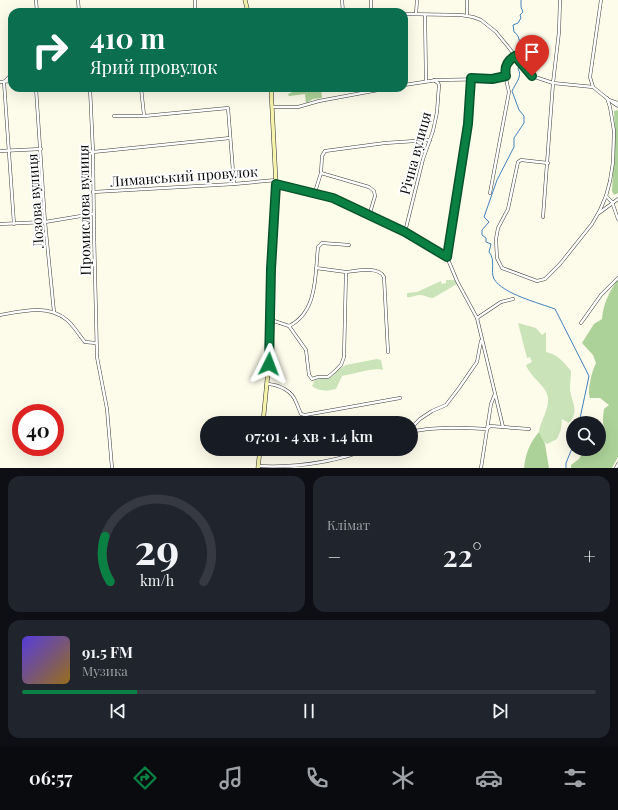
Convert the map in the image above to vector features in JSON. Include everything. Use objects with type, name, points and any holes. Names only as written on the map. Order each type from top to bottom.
[{"type":"street","points":[[416,0],[416,14]]},
{"type":"street","points":[[467,0],[467,16]]},
{"type":"street","points":[[543,217],[560,0]]},
{"type":"street","points":[[593,87],[590,77],[601,0]]},
{"type":"street","points":[[408,14],[467,16],[481,20],[491,28],[532,76],[553,83],[593,87],[618,106]]},
{"type":"street","points":[[424,15],[426,81]]},
{"type":"street","points":[[490,193],[509,92],[505,72],[507,62],[516,57]]},
{"type":"street","points":[[408,84],[434,80],[471,78],[492,79],[506,76]]},
{"type":"street","points":[[471,78],[468,124],[447,257],[457,281],[477,318],[503,427]]},
{"type":"street","name":"Річна вулиця","points":[[405,232],[437,112],[439,85],[434,80]]},
{"type":"street","points":[[2,82],[14,224]]},
{"type":"street","name":"Лозова вулиця","points":[[36,92],[45,222],[54,312]]},
{"type":"street","name":"Промислова вулиця","points":[[90,92],[93,152],[96,344],[107,409],[112,468]]},
{"type":"street","points":[[141,92],[144,116]]},
{"type":"street","points":[[265,416],[268,384],[271,320],[271,269],[276,182],[271,92]]},
{"type":"street","points":[[273,107],[298,107],[319,101],[367,92]]},
{"type":"street","points":[[608,99],[618,103]]},
{"type":"street","points":[[548,163],[521,160],[518,162],[508,209],[498,228],[496,239],[498,258],[504,270],[522,274],[537,280],[545,279],[560,264],[592,224],[606,196],[612,168],[614,131],[608,99]]},
{"type":"street","points":[[114,116],[144,116],[228,108],[234,184]]},
{"type":"street","points":[[93,152],[230,138]]},
{"type":"street","points":[[315,192],[321,173],[322,156],[325,152],[385,143],[430,140]]},
{"type":"street","points":[[0,151],[41,149]]},
{"type":"street","points":[[321,173],[369,187],[374,191],[375,196],[369,216]]},
{"type":"street","name":"Лиманський провулок","points":[[93,192],[276,182],[333,198],[405,232],[447,257]]},
{"type":"street","points":[[606,196],[612,202],[618,219]]},
{"type":"street","points":[[597,216],[612,202],[618,199]]},
{"type":"street","points":[[0,224],[45,222],[93,214]]},
{"type":"street","points":[[289,326],[295,323],[302,316],[311,300],[319,245],[322,243],[349,245]]},
{"type":"street","points":[[316,268],[346,272],[376,271],[382,274],[384,277],[388,352]]},
{"type":"street","points":[[271,320],[289,326],[306,350],[309,376],[312,379],[318,377],[328,377],[338,368],[344,357],[346,272]]},
{"type":"street","points":[[581,322],[601,295],[618,278]]},
{"type":"street","points":[[477,318],[497,304],[513,299]]},
{"type":"street","points":[[0,315],[33,310],[54,312],[67,320],[85,342],[96,344]]},
{"type":"street","points":[[418,421],[432,411],[446,405],[477,362],[481,339]]},
{"type":"street","points":[[268,384],[279,386],[288,391],[296,401],[301,414],[305,416],[400,398]]},
{"type":"street","points":[[481,468],[491,404],[495,393]]},
{"type":"street","points":[[418,430],[460,428],[487,429],[490,426],[529,429]]},
{"type":"street","points":[[259,456],[258,467],[284,466],[341,459],[349,456]]},
{"type":"street","points":[[616,468],[618,464]]},
{"type":"green space","points":[[292,92],[321,92],[322,98],[313,99],[306,103],[305,94],[289,96],[288,94]]},
{"type":"green space","points":[[618,110],[618,193],[614,195],[612,191],[615,137],[614,111]]},
{"type":"green space","points":[[446,280],[455,280],[457,284],[433,298],[423,295],[407,297],[407,293],[417,292],[441,281],[442,284],[446,283]]},
{"type":"green space","points":[[618,280],[618,457],[612,468],[571,468],[571,465],[581,456],[606,456],[606,416],[603,416],[604,409],[609,405],[600,398],[590,398],[590,381],[596,363],[593,355],[582,343],[594,324],[602,319],[607,298]]},
{"type":"green space","points":[[518,323],[536,328],[542,335],[546,332],[546,352],[560,359],[571,371],[570,392],[575,409],[574,414],[573,416],[566,416],[566,421],[562,419],[561,429],[557,439],[547,444],[544,442],[539,432],[545,414],[548,397],[543,387],[528,370],[526,365],[532,362],[530,357],[527,358]]},
{"type":"green space","points":[[377,359],[381,360],[383,370],[369,370],[342,376],[336,389],[333,390],[321,390],[312,386],[315,380],[332,376],[346,365]]},
{"type":"green space","points":[[539,432],[545,444],[549,468],[524,468],[528,449]]},
{"type":"waterway","points":[[521,0],[523,12],[520,15],[521,18],[518,23],[513,25],[514,32],[519,38],[521,52],[527,52],[528,54],[521,60]]},
{"type":"waterway","points":[[520,63],[518,69],[520,74],[512,91],[519,110],[524,116],[524,123],[514,138],[514,147],[497,180],[484,217],[489,222],[482,230],[482,235],[486,238],[486,242],[491,244],[489,252],[492,258],[494,279],[513,294],[555,309],[589,376],[580,416]]},
{"type":"waterway","points":[[566,468],[569,456]]},
{"type":"route","points":[[269,364],[271,269],[276,184],[315,192],[333,198],[405,232],[447,257],[468,124],[471,78],[492,79],[506,76],[505,72],[507,62],[515,56],[532,76]]}]
